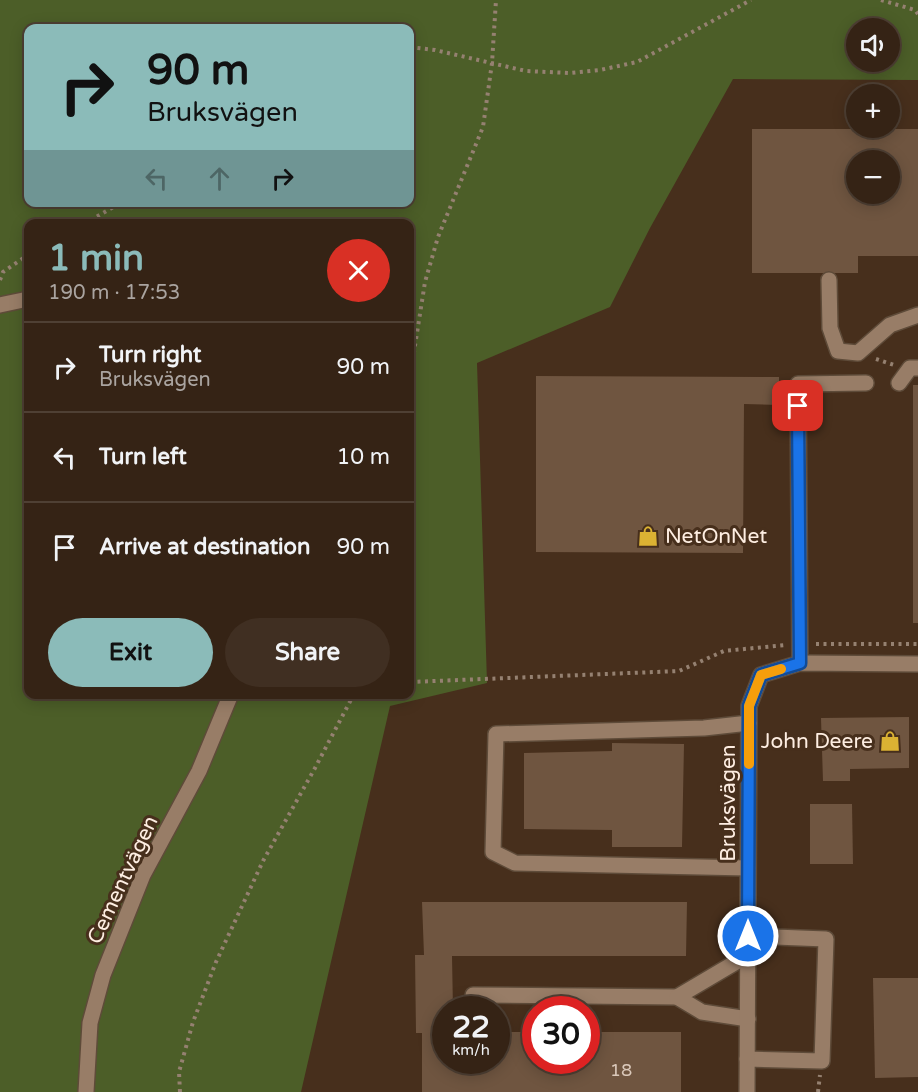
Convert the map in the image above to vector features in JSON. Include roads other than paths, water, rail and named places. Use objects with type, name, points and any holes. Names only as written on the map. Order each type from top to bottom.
[{"type":"street","points":[[829,280],[830,328],[838,351],[858,352],[890,325],[918,315]]},
{"type":"street","points":[[0,305],[24,300]]},
{"type":"street","points":[[899,383],[914,368]]},
{"type":"street","points":[[800,663],[798,384],[866,383]]},
{"type":"street","name":"Bruksvägen","points":[[747,1092],[749,706],[761,675],[800,663],[918,664]]},
{"type":"street","name":"Cementvägen","points":[[86,1092],[90,1023],[103,975],[143,875],[199,771],[229,699]]},
{"type":"street","points":[[748,868],[515,863],[493,852],[496,734],[704,728],[749,723]]},
{"type":"street","points":[[747,1059],[822,1061],[826,939],[748,936]]},
{"type":"street","points":[[677,997],[748,955]]},
{"type":"street","points":[[473,995],[677,997],[702,1012],[748,1019]]},
{"type":"place","name":"NetOnNet","points":[[648,536]]},
{"type":"place","name":"John Deere","points":[[890,741]]}]
